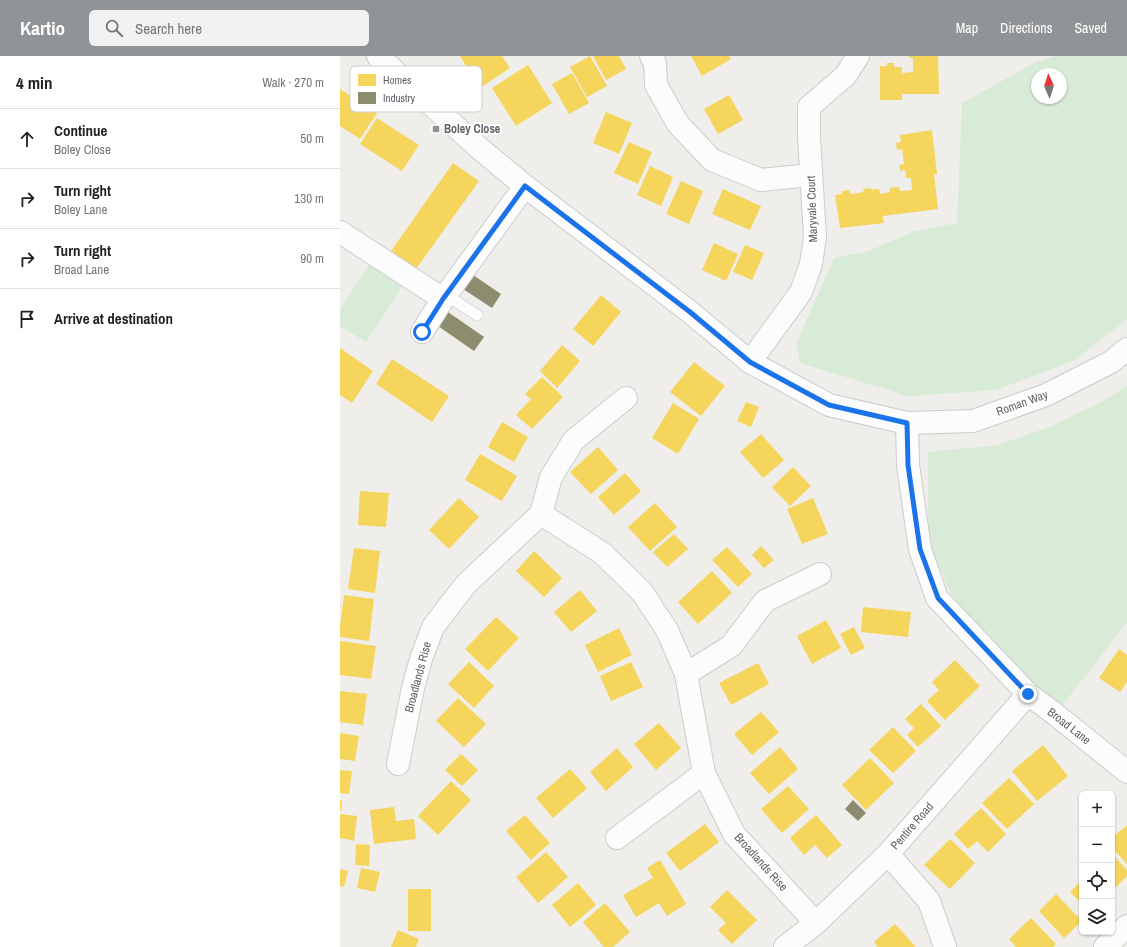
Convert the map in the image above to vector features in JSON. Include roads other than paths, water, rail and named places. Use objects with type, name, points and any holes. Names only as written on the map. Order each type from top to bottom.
[{"type":"street","name":"Roman Way","points":[[378,56],[389,66]]},
{"type":"street","points":[[651,56],[655,63],[656,85],[678,124],[712,160],[761,180],[810,175]]},
{"type":"street","name":"Maryvale Court","points":[[750,362],[801,292],[811,264],[815,237],[810,175],[810,107],[846,75],[858,56]]},
{"type":"street","name":"Roman Way","points":[[439,112],[479,148],[525,186],[690,312],[750,362],[829,405],[907,423],[973,421],[1046,395],[1111,362],[1127,349]]},
{"type":"street","points":[[422,332],[445,297],[525,186]]},
{"type":"street","points":[[340,232],[445,297]]},
{"type":"street","points":[[541,514],[551,476],[574,440],[626,398]]},
{"type":"street","name":"Broad Lane","points":[[907,423],[908,465],[920,549],[938,598],[1028,694],[1127,772]]},
{"type":"street","name":"Broadlands Rise","points":[[398,764],[420,659],[433,627],[466,584],[541,514],[602,553],[642,592],[667,630],[686,674],[704,773],[734,834],[816,923]]},
{"type":"street","points":[[686,674],[732,646],[765,601],[820,574]]},
{"type":"street","name":"Pentire Road","points":[[785,947],[816,923],[888,854],[1028,694]]},
{"type":"street","points":[[617,838],[704,773]]},
{"type":"street","points":[[888,854],[929,901],[945,947]]},
{"type":"street","points":[[1105,947],[1127,926]]},
{"type":"lane","points":[[445,297],[476,315]]},
{"type":"place","name":"Boley Close","points":[[436,129]]}]
